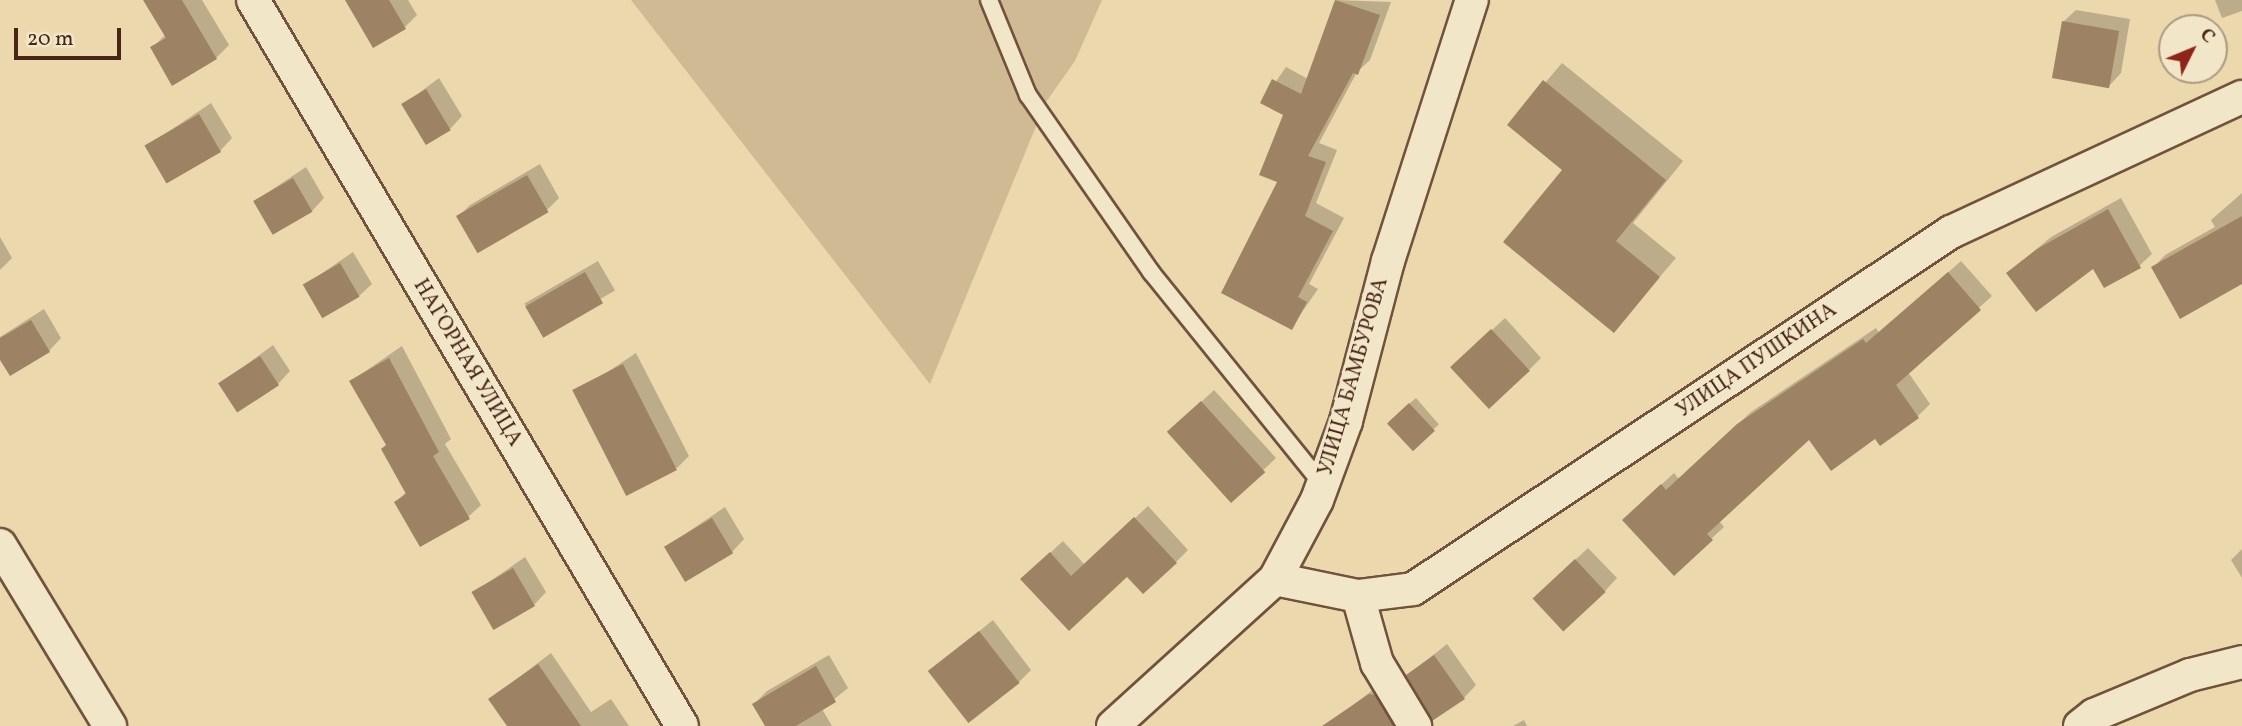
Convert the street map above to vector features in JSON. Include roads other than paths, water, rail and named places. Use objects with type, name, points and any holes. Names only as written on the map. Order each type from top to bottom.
[{"type":"street","name":"НАГОРНАЯ УЛИЦА","points":[[253,0],[682,726]]},
{"type":"street","name":"УЛИЦА БАМБУРОВА","points":[[1113,726],[1275,579],[1323,485],[1346,421],[1388,261],[1472,0]]},
{"type":"street","name":"УЛИЦА ПУШКИНА","points":[[1275,579],[1358,596],[1413,589],[1951,232],[2242,97]]},
{"type":"street","points":[[0,545],[110,726]]},
{"type":"street","points":[[1358,596],[1377,663],[1415,726]]},
{"type":"street","points":[[2080,726],[2094,715],[2190,675],[2242,662]]},
{"type":"lane","points":[[989,0],[1036,106],[1151,272],[1323,485]]}]
